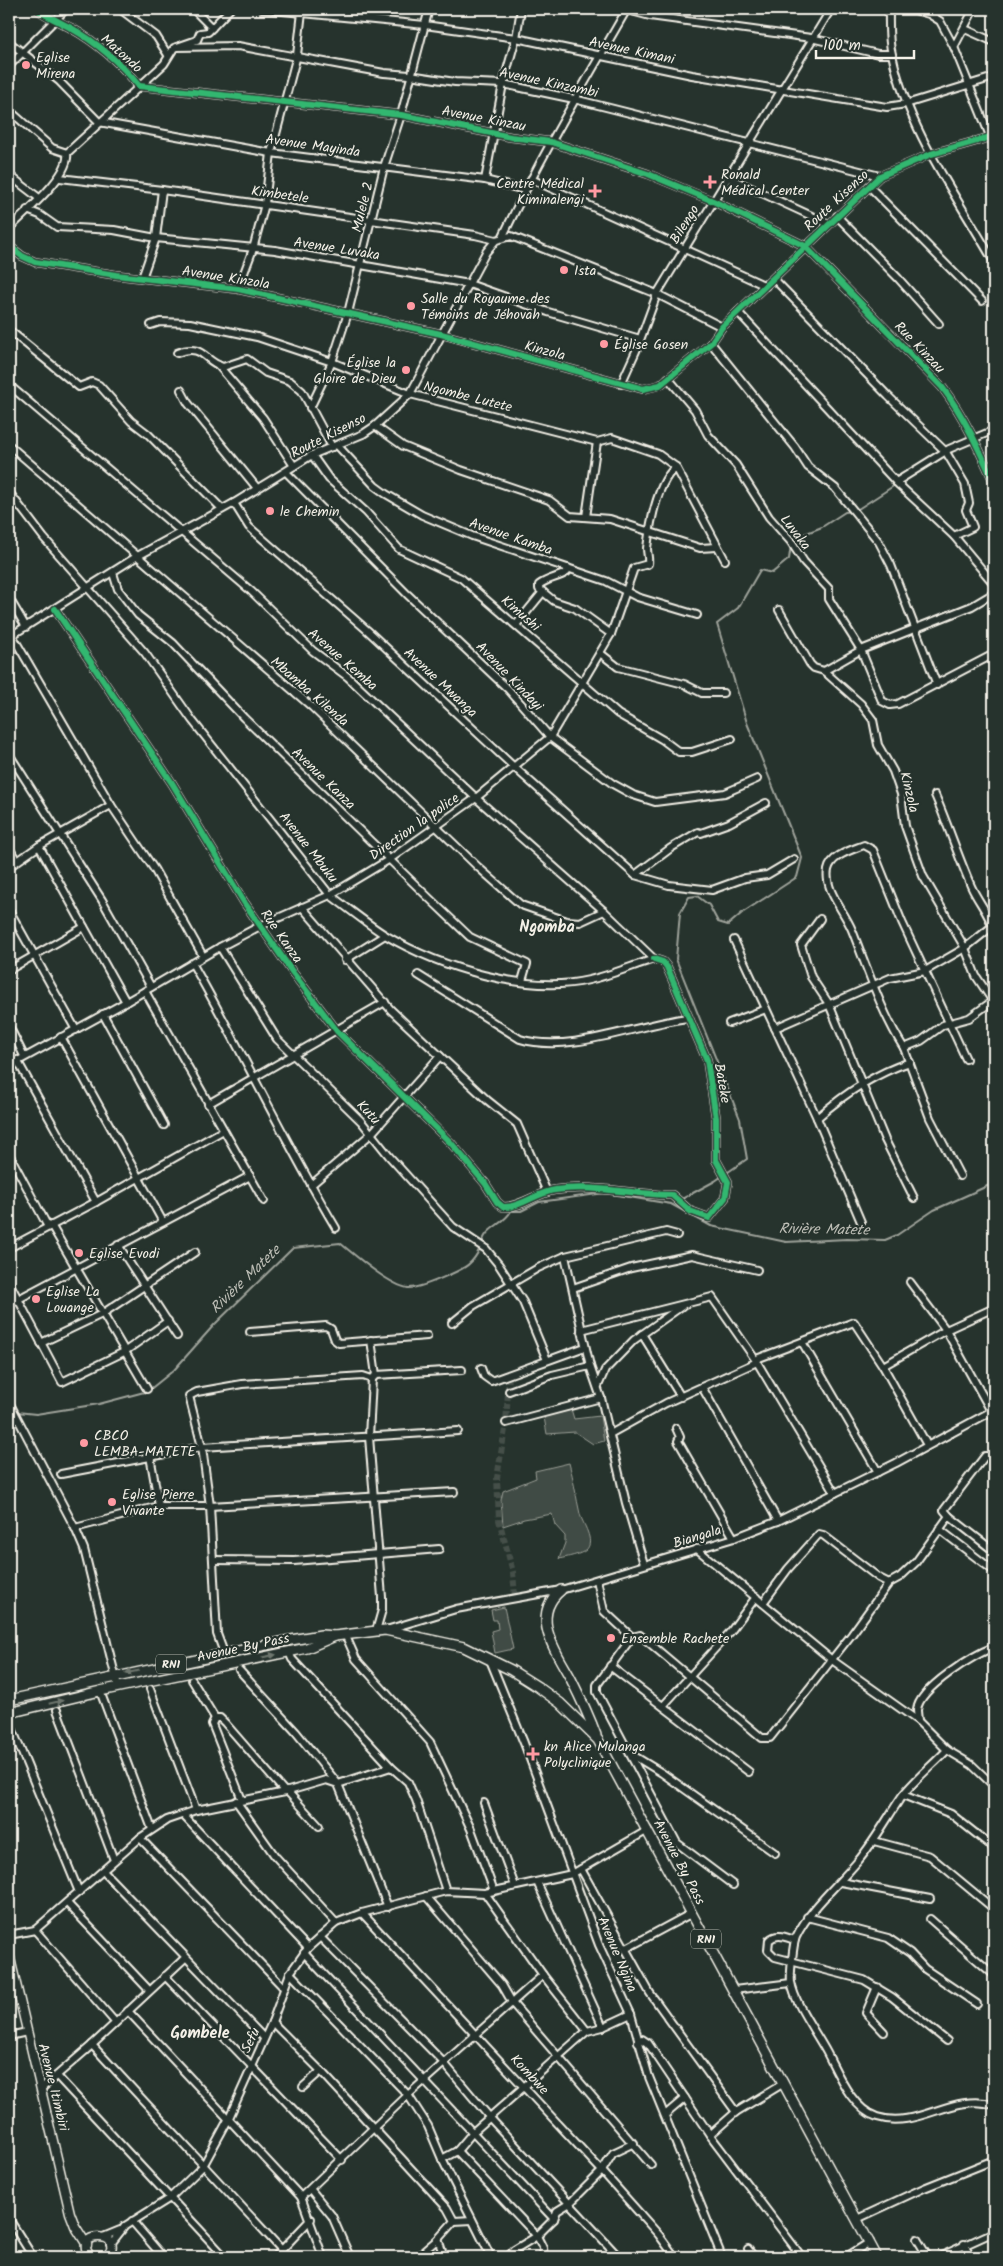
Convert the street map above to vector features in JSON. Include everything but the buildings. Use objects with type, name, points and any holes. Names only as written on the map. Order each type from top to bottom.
[{"type":"highway","points":[[561,1590],[552,1597],[548,1607],[548,1635],[584,1706],[598,1740]]},
{"type":"highway","name":"Avenue By Pass","points":[[9,1717],[100,1691],[307,1648],[335,1636],[381,1630],[464,1647],[538,1687],[566,1709],[598,1740],[877,2257]]},
{"type":"highway","name":"Avenue By Pass","points":[[9,1700],[224,1653],[321,1634],[335,1636]]},
{"type":"main road","name":"Avenue Itimbiri","points":[[9,1954],[75,2226],[91,2257]]},
{"type":"main road","points":[[75,2226],[99,2236],[110,2252]]},
{"type":"main road","points":[[82,2257],[87,2247],[99,2236]]},
{"type":"street","name":"Matondo","points":[[37,9],[52,20],[69,27],[86,38],[125,70],[139,86]]},
{"type":"street","points":[[9,66],[52,20],[66,9]]},
{"type":"street","points":[[120,9],[156,36],[168,55]]},
{"type":"street","points":[[193,9],[212,28]]},
{"type":"street","points":[[9,229],[60,178],[66,168],[67,153],[164,64],[168,55],[177,47],[195,41],[200,34],[208,32],[230,9]]},
{"type":"street","name":"Avenue Kimani","points":[[262,9],[425,25],[516,38],[599,57],[887,107],[906,104],[994,77]]},
{"type":"street","name":"Mulele 2","points":[[310,408],[332,362],[348,313],[373,220],[384,167],[402,115],[410,74],[428,9]]},
{"type":"street","points":[[485,180],[503,84],[516,38],[521,9]]},
{"type":"street","points":[[722,327],[657,294],[511,236],[503,236],[524,190],[626,9],[650,16],[811,38],[878,54],[891,54]]},
{"type":"street","name":"Bilengo","points":[[621,384],[657,294],[811,38],[831,9]]},
{"type":"street","points":[[889,9],[891,54],[906,104],[931,154],[994,262]]},
{"type":"street","points":[[911,9],[929,14],[940,22],[954,47],[968,84],[993,136],[994,146]]},
{"type":"street","points":[[954,47],[974,9]]},
{"type":"street","points":[[238,289],[253,249],[265,204],[271,153],[297,55],[302,12]]},
{"type":"street","points":[[965,29],[994,42]]},
{"type":"street","points":[[9,42],[59,81],[99,122]]},
{"type":"street","name":"Avenue Kinzambi","points":[[177,47],[238,46],[297,55],[384,73],[410,74],[455,82],[503,84],[574,99],[880,176]]},
{"type":"street","name":"Avenue Kinzau","points":[[139,86],[284,104],[402,115],[493,134],[551,142],[648,174],[714,201],[805,246]]},
{"type":"street","points":[[9,110],[52,148],[67,153]]},
{"type":"street","name":"Avenue Mayinda","points":[[99,122],[271,153],[485,180],[524,190]]},
{"type":"street","name":"Route Kisenso","points":[[643,389],[656,387],[711,343],[722,327],[880,176],[931,154],[993,136]]},
{"type":"street","points":[[9,175],[39,198]]},
{"type":"street","points":[[727,177],[829,224]]},
{"type":"street","name":"Kimbetele","points":[[60,178],[265,204],[475,235],[496,240]]},
{"type":"street","points":[[531,179],[684,247],[766,286]]},
{"type":"street","points":[[869,186],[982,301]]},
{"type":"street","points":[[142,278],[156,238],[162,190]]},
{"type":"street","name":"Avenue Luvaka","points":[[27,210],[40,215],[57,227],[114,230],[156,238],[253,249],[361,264],[469,284],[548,312],[640,339]]},
{"type":"street","points":[[837,216],[898,278],[939,324]]},
{"type":"street","name":"Route Kisenso","points":[[10,636],[136,558],[234,503],[312,455],[363,434],[375,426],[410,394],[486,252],[496,240],[503,236]]},
{"type":"street","name":"Avenue Kinzola","points":[[9,246],[22,256],[36,262],[142,278],[238,289],[441,334]]},
{"type":"street","name":"Rue Kinzau","points":[[805,246],[942,387],[956,406],[974,438],[994,482]]},
{"type":"street","points":[[774,278],[888,396],[946,452],[966,484],[969,503],[966,510],[973,527],[954,536]]},
{"type":"street","points":[[738,312],[895,481],[954,536],[994,584]]},
{"type":"street","name":"Ngombe Lutete","points":[[151,325],[160,322],[211,327],[257,337],[332,362],[410,394],[597,442],[612,438],[658,454],[676,467],[725,560]]},
{"type":"street","points":[[9,330],[79,387],[92,382],[99,386],[131,421],[148,434],[222,509]]},
{"type":"street","name":"Kinzola","points":[[441,334],[643,389]]},
{"type":"street","points":[[711,343],[795,447],[808,467],[835,488],[879,542],[892,564],[936,685],[994,654]]},
{"type":"street","points":[[177,353],[191,349],[197,350],[218,365],[263,418],[294,466]]},
{"type":"street","name":"Avenue Kamba","points":[[218,365],[227,366],[242,359],[254,362],[266,373],[290,381],[302,391],[310,408],[335,446],[375,486],[422,515],[472,536],[606,581],[627,592],[697,615]]},
{"type":"street","name":"Luvaka","points":[[668,378],[695,410],[708,435],[736,465],[754,496],[788,539],[800,558],[829,589],[829,600],[861,650],[882,701],[890,705],[936,685]]},
{"type":"street","name":"Avenue Kemba","points":[[9,385],[251,591],[313,652],[348,677],[476,798],[604,911],[654,960]]},
{"type":"street","points":[[181,390],[188,403],[257,488]]},
{"type":"street","points":[[375,426],[402,446],[461,470],[549,500],[566,514],[610,519],[700,548],[717,547]]},
{"type":"street","points":[[895,481],[946,452],[994,430]]},
{"type":"street","points":[[586,517],[597,442]]},
{"type":"street","name":"Mbamba Kilenda","points":[[9,445],[99,521],[136,558],[174,587],[312,707],[521,905],[566,921],[580,922],[604,911]]},
{"type":"street","name":"Kimushi","points":[[312,455],[329,479],[366,512],[399,549],[461,578],[618,714],[663,740],[679,752],[692,752],[732,739]]},
{"type":"street","name":"Direction la police","points":[[9,1066],[126,1002],[220,946],[302,906],[330,895],[390,859],[476,798],[550,737],[580,682],[611,634],[634,568],[648,564],[647,549],[651,522],[664,479],[676,467]]},
{"type":"street","name":"Avenue Kindayi","points":[[286,472],[407,594],[508,689],[550,737],[613,784],[650,802],[725,793],[757,779]]},
{"type":"street","name":"Avenue Mbuku","points":[[9,492],[44,538],[145,653],[192,720],[330,895],[385,935],[435,959],[497,978],[522,981],[555,984],[588,980],[654,960]]},
{"type":"street","name":"Avenue Mwanga","points":[[234,503],[249,527],[368,630],[514,767],[635,875]]},
{"type":"street","points":[[568,568],[567,572],[560,577],[546,580],[539,585],[539,589],[550,599],[575,608],[611,634]]},
{"type":"street","name":"Avenue Kanza","points":[[114,573],[118,589],[138,615],[173,643],[244,718],[470,937],[527,964],[522,981]]},
{"type":"street","points":[[516,625],[543,592]]},
{"type":"street","points":[[824,671],[861,650],[972,606],[994,593]]},
{"type":"street","points":[[9,598],[26,627]]},
{"type":"street","name":"Rue Kanza","points":[[55,608],[172,783],[260,926],[337,1030],[451,1144],[485,1183],[500,1205],[507,1208],[547,1192],[592,1189],[649,1195],[672,1195],[690,1211],[709,1218]]},
{"type":"street","name":"Kinzola","points":[[778,610],[810,664],[814,668],[824,671],[862,704],[873,720],[878,745],[893,771],[901,794],[905,826],[923,876],[965,948],[976,976],[994,1001]]},
{"type":"street","points":[[10,636],[111,805],[154,869],[203,956]]},
{"type":"street","points":[[600,653],[618,666],[684,684],[702,693],[723,693]]},
{"type":"street","points":[[9,754],[102,900],[222,1131],[264,1201]]},
{"type":"street","points":[[775,1028],[890,978],[925,971],[965,948],[994,927],[970,885],[935,795]]},
{"type":"street","points":[[635,875],[671,848],[698,832],[701,834],[728,823],[766,803]]},
{"type":"street","points":[[9,867],[16,860],[39,846],[111,805]]},
{"type":"street","points":[[960,1176],[930,1118],[910,1062],[873,987],[851,929],[828,879],[828,869],[838,856],[864,845],[873,850],[886,878],[902,922],[966,1060]]},
{"type":"street","points":[[39,846],[126,1002]]},
{"type":"street","points":[[9,847],[16,860]]},
{"type":"street","points":[[635,875],[669,885],[712,890],[745,878],[767,875],[794,859]]},
{"type":"street","points":[[302,906],[345,960],[385,1002],[487,1100],[517,1124],[547,1192]]},
{"type":"street","points":[[9,910],[76,1030]]},
{"type":"street","points":[[820,919],[800,945],[813,982],[829,1004],[890,1152],[914,1198]]},
{"type":"street","points":[[9,970],[84,927]]},
{"type":"street","points":[[345,960],[385,935]]},
{"type":"street","points":[[734,940],[817,1118],[861,1222]]},
{"type":"street","name":"Kutu","points":[[220,946],[277,1039],[324,1083],[372,1133],[439,1212],[464,1235],[486,1249],[513,1284],[523,1302],[547,1360]]},
{"type":"street","name":"Bateke","points":[[654,960],[663,962],[667,967],[707,1060],[716,1118],[716,1160],[728,1182],[725,1198],[709,1218]]},
{"type":"street","points":[[192,963],[246,1058],[310,1185],[336,1228]]},
{"type":"street","points":[[418,975],[520,1039],[532,1043],[561,1044],[658,1022],[688,1018]]},
{"type":"street","points":[[904,1048],[921,1041],[937,1028],[969,1018],[994,1001]]},
{"type":"street","points":[[208,1104],[385,1002]]},
{"type":"street","points":[[729,1023],[766,1010]]},
{"type":"street","points":[[103,1014],[164,1125]]},
{"type":"street","points":[[9,1026],[21,1058],[96,1202]]},
{"type":"street","points":[[61,1038],[163,1222]]},
{"type":"street","points":[[310,1185],[372,1133],[440,1056]]},
{"type":"street","points":[[817,1118],[840,1097],[886,1070],[910,1062]]},
{"type":"street","points":[[9,1248],[96,1202],[222,1131]]},
{"type":"street","points":[[9,1154],[147,1389]]},
{"type":"street","points":[[9,1304],[250,1176]]},
{"type":"street","points":[[452,1323],[473,1306],[538,1268],[565,1256],[666,1232],[677,1235]]},
{"type":"street","points":[[118,1246],[178,1336]]},
{"type":"street","points":[[41,1343],[102,1314],[144,1284],[195,1252]]},
{"type":"street","points":[[565,1256],[585,1347],[598,1386],[626,1503],[644,1564]]},
{"type":"street","points":[[573,1288],[631,1268],[692,1256],[758,1270]]},
{"type":"street","points":[[9,1282],[62,1382],[124,1352],[168,1321]]},
{"type":"street","points":[[910,1282],[946,1330],[993,1411]]},
{"type":"street","points":[[581,1330],[712,1297],[757,1362],[835,1493]]},
{"type":"street","points":[[598,1386],[605,1370],[642,1334],[683,1305]]},
{"type":"street","points":[[883,1366],[946,1330],[994,1308]]},
{"type":"street","points":[[610,1434],[666,1403],[757,1362],[759,1358],[854,1322],[883,1366],[927,1445]]},
{"type":"street","points":[[250,1332],[326,1326],[331,1329],[336,1342],[427,1336]]},
{"type":"street","points":[[642,1334],[681,1397]]},
{"type":"street","points":[[371,1340],[374,1377],[369,1437],[382,1597],[381,1630]]},
{"type":"street","points":[[802,1342],[878,1472]]},
{"type":"street","points":[[481,1368],[484,1376],[491,1381],[585,1347]]},
{"type":"street","points":[[509,1391],[552,1375],[590,1366]]},
{"type":"street","points":[[224,1653],[217,1634],[210,1506],[202,1447],[189,1396],[193,1393],[242,1384],[462,1370]]},
{"type":"street","points":[[702,1387],[778,1521]]},
{"type":"street","points":[[506,1423],[601,1398]]},
{"type":"street","points":[[9,1402],[75,1528],[92,1578],[118,1687]]},
{"type":"street","name":"Biangala","points":[[381,1630],[456,1609],[561,1590],[734,1538],[778,1521],[878,1472],[993,1411]]},
{"type":"street","points":[[676,1428],[680,1437],[678,1440],[734,1538]]},
{"type":"street","points":[[61,1474],[202,1447],[458,1431]]},
{"type":"street","points":[[150,1456],[159,1506]]},
{"type":"street","points":[[994,1456],[985,1456],[944,1510],[990,1548],[994,1547]]},
{"type":"street","points":[[75,1528],[159,1506],[210,1506],[454,1492]]},
{"type":"street","points":[[733,1885],[677,1843],[597,1692],[597,1685],[632,1637],[640,1635],[765,1740],[770,1738],[832,1660],[889,1583],[900,1577],[916,1562],[949,1516]]},
{"type":"street","points":[[939,1529],[994,1572]]},
{"type":"street","points":[[764,1603],[788,1569],[819,1534],[823,1534],[879,1578],[889,1583]]},
{"type":"street","points":[[213,1560],[294,1560],[440,1549]]},
{"type":"street","points":[[697,1549],[832,1660],[918,1721],[947,1750],[972,1765],[994,1786]]},
{"type":"street","points":[[597,1580],[604,1611],[632,1637]]},
{"type":"street","points":[[663,1706],[731,1631],[756,1597]]},
{"type":"street","points":[[346,1634],[356,1659],[430,1742],[471,1829],[494,1891]]},
{"type":"street","points":[[918,1721],[917,1709],[923,1697],[935,1685],[963,1664],[993,1648]]},
{"type":"street","points":[[289,1652],[292,1659],[391,1767],[408,1782],[416,1800],[446,1891]]},
{"type":"street","name":"Avenue Ngina","points":[[490,1660],[599,1945],[631,2014],[648,2077],[722,2257]]},
{"type":"street","points":[[610,1666],[749,1772]]},
{"type":"street","points":[[239,1670],[302,1739],[338,1784],[388,1907]]},
{"type":"street","points":[[192,1680],[215,1718]]},
{"type":"street","points":[[150,1689],[196,1810]]},
{"type":"street","points":[[100,1691],[152,1829]]},
{"type":"street","points":[[57,1710],[114,1860]]},
{"type":"street","points":[[9,1717],[78,1892]]},
{"type":"street","points":[[215,1718],[220,1718],[225,1723],[319,1826]]},
{"type":"street","points":[[215,1718],[212,1724],[239,1801],[276,1856],[336,1923]]},
{"type":"street","points":[[947,1750],[903,1795],[874,1841],[841,1882],[807,1917],[795,1940],[791,1983],[798,2003],[848,2090],[867,2113],[887,2119],[902,2120],[957,2103],[980,2100],[994,2104]]},
{"type":"street","points":[[630,1753],[662,1773],[776,1853]]},
{"type":"street","points":[[9,1935],[35,1930],[140,1838],[152,1829],[183,1814],[326,1780],[338,1784],[391,1767]]},
{"type":"street","points":[[903,1795],[951,1814],[994,1848]]},
{"type":"street","points":[[484,1803],[515,1886]]},
{"type":"street","points":[[183,1814],[554,2219]]},
{"type":"street","name":"Sefu","points":[[120,2230],[170,2198],[203,2166],[228,2120],[272,2022],[290,1973],[306,1950],[336,1923],[362,1913],[446,1891],[485,1893],[572,1874],[648,1830]]},
{"type":"street","points":[[140,1838],[284,1988]]},
{"type":"street","points":[[874,1841],[930,1856],[994,1909]]},
{"type":"street","points":[[581,1869],[650,1993],[736,2112]]},
{"type":"street","points":[[103,1871],[264,2038]]},
{"type":"street","points":[[537,1882],[603,2027]]},
{"type":"street","points":[[841,1882],[930,1899]]},
{"type":"street","points":[[485,1893],[543,1975],[587,2031]]},
{"type":"street","points":[[426,1896],[502,1985],[513,2004],[651,2165]]},
{"type":"street","points":[[67,1903],[149,1990]]},
{"type":"street","name":"Kombwe","points":[[362,1913],[525,2086],[659,2235],[675,2257]]},
{"type":"street","points":[[625,1949],[692,1913]]},
{"type":"street","points":[[807,1917],[888,1938],[910,1953],[925,1970],[977,2004]]},
{"type":"street","points":[[930,1918],[994,1975]]},
{"type":"street","points":[[35,1930],[115,2022]]},
{"type":"street","points":[[795,1940],[777,1936],[769,1940],[768,1945],[771,1954],[794,1963],[851,1976],[877,1987],[947,2042]]},
{"type":"street","points":[[320,1937],[444,2063],[490,2119],[619,2257]]},
{"type":"street","points":[[41,2089],[58,2076],[185,1958]]},
{"type":"street","points":[[290,1973],[408,2095],[428,2126],[442,2160],[491,2257]]},
{"type":"street","points":[[301,2196],[311,2190],[408,2095],[475,2034],[513,2004],[543,1975]]},
{"type":"street","points":[[165,1976],[342,2160]]},
{"type":"street","points":[[734,1990],[791,1983]]},
{"type":"street","points":[[877,1987],[866,2013],[884,2032]]},
{"type":"street","points":[[128,2011],[301,2196],[311,2219],[323,2257]]},
{"type":"street","points":[[442,2160],[457,2151],[473,2132],[490,2119],[558,2055],[587,2031],[603,2027],[631,2014]]},
{"type":"street","points":[[272,2022],[374,2128],[447,2208],[454,2220]]},
{"type":"street","points":[[9,2036],[27,2032]]},
{"type":"street","points":[[638,2042],[642,2039],[648,2043],[710,2135],[802,2257]]},
{"type":"street","points":[[92,2045],[281,2249]]},
{"type":"street","points":[[303,2087],[321,2071]]},
{"type":"street","points":[[58,2076],[225,2257]]},
{"type":"street","points":[[710,2135],[736,2112],[784,2083]]},
{"type":"street","points":[[665,2115],[685,2098]]},
{"type":"street","points":[[508,2257],[514,2250],[537,2236],[554,2219],[557,2212],[570,2203],[602,2171],[613,2153],[634,2143]]},
{"type":"street","points":[[457,2151],[537,2236],[543,2248],[544,2257]]},
{"type":"street","points":[[857,2219],[924,2188],[994,2160]]},
{"type":"street","points":[[311,2190],[332,2216],[350,2257]]},
{"type":"street","points":[[9,2219],[33,2257]]},
{"type":"street","points":[[275,2257],[311,2219]]},
{"type":"street","points":[[417,2257],[438,2239],[454,2220],[472,2220]]},
{"type":"street","points":[[132,2221],[163,2257]]},
{"type":"street","points":[[99,2236],[120,2230]]},
{"type":"street","points":[[110,2252],[120,2230]]},
{"type":"street","points":[[939,2257],[994,2232]]},
{"type":"street","points":[[438,2239],[444,2257]]},
{"type":"street","points":[[917,2239],[928,2257]]},
{"type":"street","points":[[846,2257],[870,2242]]},
{"type":"street","points":[[964,2244],[971,2257]]},
{"type":"street","points":[[748,2249],[754,2257]]},
{"type":"shaded area","points":[[571,1409],[574,1419],[600,1416],[604,1441],[593,1444],[575,1432],[547,1434],[544,1417]]},
{"type":"shaded area","points":[[569,1463],[580,1514],[590,1542],[583,1552],[559,1559],[565,1543],[565,1536],[555,1525],[552,1514],[524,1519],[503,1526],[501,1500],[503,1491],[536,1478],[535,1471]]},
{"type":"shaded area","points":[[504,1607],[513,1649],[495,1653],[491,1631],[498,1629],[497,1620],[493,1620],[491,1610]]},
{"type":"waterway","points":[[908,478],[947,455]]},
{"type":"waterway","points":[[793,541],[794,538],[822,527],[845,512],[855,511],[895,485]]},
{"type":"waterway","points":[[680,1200],[715,1181],[747,1159],[740,1119],[676,959],[680,913],[689,897],[697,896],[709,905],[718,922],[728,925],[742,913],[797,877],[802,858],[747,723],[717,624],[738,608],[760,570],[772,573],[789,559],[791,545]]},
{"type":"waterway","name":"Rivière Matete","points":[[482,1244],[487,1234],[504,1220],[511,1211],[521,1211],[539,1202],[605,1193],[671,1204],[711,1226],[786,1242],[847,1239],[885,1240],[897,1235],[934,1210],[994,1183]]},
{"type":"waterway","name":"Rivière Matete","points":[[17,1412],[36,1414],[99,1404],[148,1391],[174,1370],[214,1325],[293,1248],[340,1243],[382,1276],[400,1286],[408,1288],[429,1283],[460,1270],[471,1262],[480,1248]]},
{"type":"tunnel","points":[[509,1376],[506,1423],[497,1478],[499,1520],[513,1572],[515,1597]]},
{"type":"cycle path","points":[[37,9],[71,28],[99,47],[139,86],[401,115],[511,137],[551,142],[648,174],[713,201],[805,246],[942,387],[964,421],[994,482]]},
{"type":"cycle path","points":[[9,246],[22,256],[35,262],[116,275],[238,289],[441,334],[643,389],[660,385],[711,343],[722,327],[880,176],[931,154],[994,136]]},
{"type":"cycle path","points":[[55,609],[172,783],[244,902],[293,973],[337,1031],[451,1143],[485,1183],[497,1202],[503,1207],[516,1205],[549,1191],[584,1188],[672,1195],[690,1211],[709,1218],[725,1198],[728,1182],[716,1160],[716,1118],[707,1060],[667,967],[663,962],[654,959]]},
{"type":"place","name":"Eglise Mirena","points":[[26,65]]},
{"type":"place","name":"Ronald Médical Center","points":[[710,182]]},
{"type":"place","name":"Centre Médical Kiminalengi","points":[[595,191]]},
{"type":"place","name":"Ista","points":[[564,270]]},
{"type":"place","name":"Salle du Royaume des Témoins de Jéhovah","points":[[411,306]]},
{"type":"place","name":"Église Gosen","points":[[604,344]]},
{"type":"place","name":"Église la Gloire de Dieu","points":[[406,370]]},
{"type":"place","name":"le Chemin","points":[[270,511]]},
{"type":"place","name":"Eglise Evodi","points":[[79,1253]]},
{"type":"place","name":"Eglise La Louange","points":[[36,1299]]},
{"type":"place","name":"CBCO LEMBA-MATETE","points":[[84,1443]]},
{"type":"place","name":"Eglise Pierre Vivante","points":[[112,1502]]},
{"type":"place","name":"Ensemble Rachete","points":[[611,1638]]},
{"type":"place","name":"kn Alice Mulanga Polyclinique","points":[[533,1754]]},
{"type":"district","name":"Ngomba","points":[[547,926]]},
{"type":"district","name":"Gombele","points":[[200,2032]]}]
